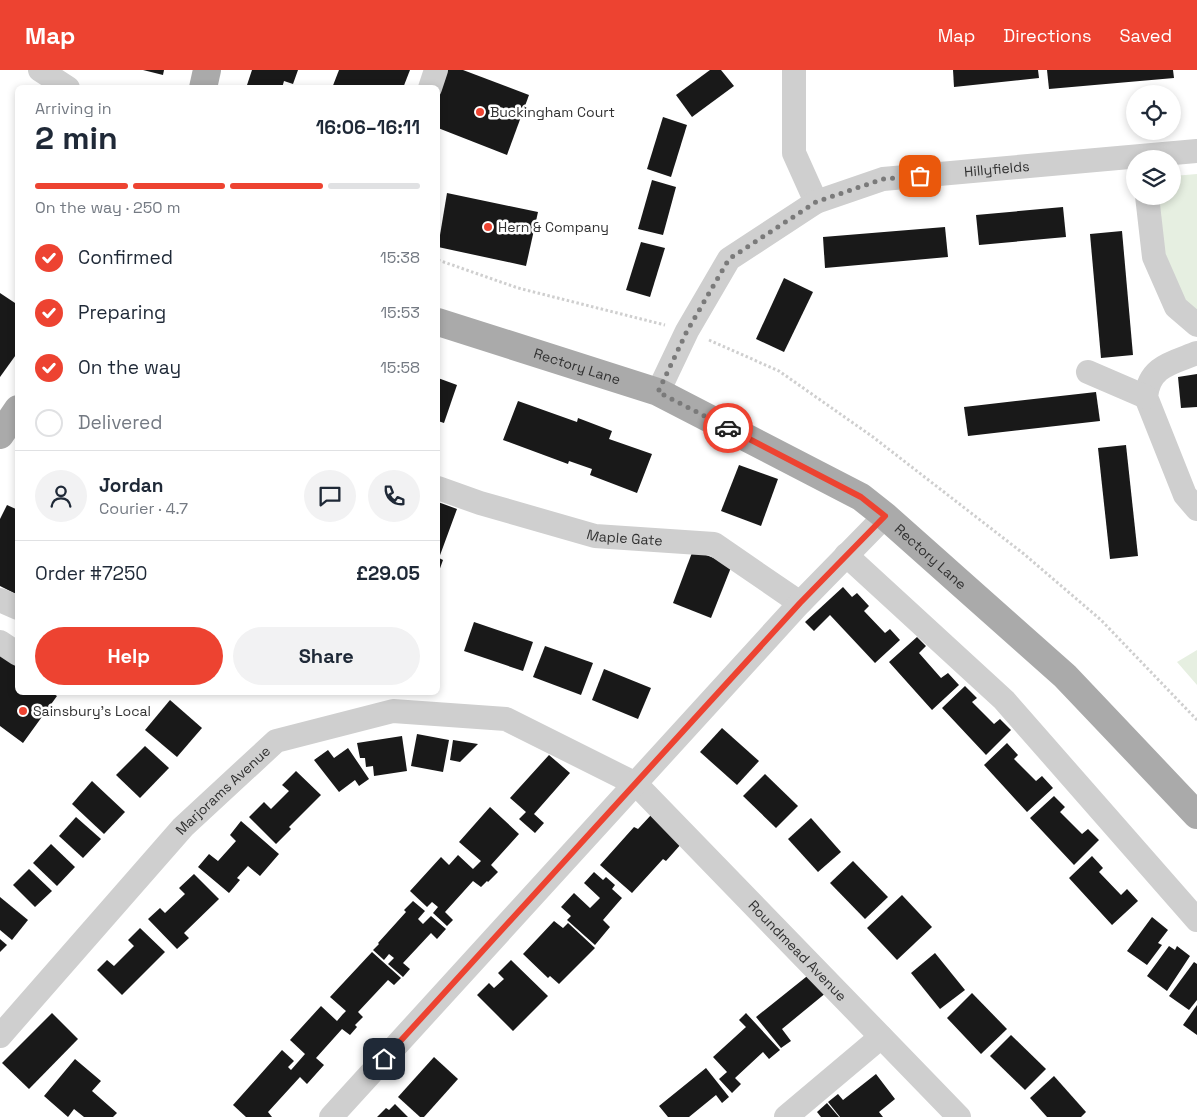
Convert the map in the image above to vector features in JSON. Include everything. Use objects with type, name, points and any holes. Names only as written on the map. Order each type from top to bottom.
[{"type":"main road","points":[[203,85],[207,70]]},
{"type":"main road","name":"Rectory Lane","points":[[440,323],[658,392],[861,497],[885,516],[1065,676],[1197,816]]},
{"type":"main road","points":[[0,435],[15,412]]},
{"type":"street","points":[[40,70],[63,85]]},
{"type":"street","points":[[431,85],[436,70]]},
{"type":"street","points":[[794,70],[794,153],[816,202]]},
{"type":"street","name":"Hillyfields","points":[[1181,153],[1197,151]]},
{"type":"street","name":"Hillyfields","points":[[658,392],[687,331],[729,259],[816,202],[883,179],[1126,159]]},
{"type":"street","points":[[1149,205],[1154,257],[1176,307],[1197,325]]},
{"type":"street","points":[[1197,353],[1158,369],[1147,386],[1146,397],[1185,495],[1197,508]]},
{"type":"street","points":[[1088,372],[1146,397]]},
{"type":"street","name":"Maple Gate","points":[[440,489],[480,503],[595,536],[714,544],[800,603]]},
{"type":"street","points":[[332,1117],[800,603],[885,516]]},
{"type":"street","points":[[846,555],[1004,700],[1197,920]]},
{"type":"street","points":[[0,600],[15,607]]},
{"type":"street","points":[[0,642],[15,652]]},
{"type":"street","name":"Marjorams Avenue","points":[[0,1036],[183,827],[276,741],[394,711],[506,719],[636,784]]},
{"type":"street","name":"Roundmead Avenue","points":[[636,784],[959,1117]]},
{"type":"street","points":[[786,1117],[881,1037]]},
{"type":"path","points":[[440,261],[518,288],[687,331],[779,371],[873,437],[1024,554],[1101,620],[1197,720]]},
{"type":"shaded area","points":[[1197,174],[1197,325],[1176,307],[1149,205],[1181,205],[1181,175]]},
{"type":"shaded area","points":[[1197,650],[1197,685],[1177,662]]},
{"type":"building","points":[[143,70],[164,70],[163,75]]},
{"type":"building","points":[[252,70],[298,70],[293,84],[284,81],[283,85],[247,85]]},
{"type":"building","points":[[339,70],[410,70],[404,85],[333,85]]},
{"type":"building","name":"Buckingham Court","points":[[447,70],[463,70],[529,95],[507,155],[440,129],[440,90]]},
{"type":"building","points":[[710,70],[721,70],[734,86],[692,117],[676,95]]},
{"type":"building","points":[[953,70],[1038,70],[1039,78],[954,87]]},
{"type":"building","points":[[1047,70],[1173,70],[1174,78],[1049,89]]},
{"type":"building","points":[[663,117],[687,125],[671,177],[647,169]]},
{"type":"building","points":[[652,180],[676,187],[663,235],[638,229]]},
{"type":"building","name":"Hern & Company","points":[[447,193],[538,212],[526,266],[440,247],[440,235]]},
{"type":"building","points":[[1063,207],[1066,237],[979,245],[976,215]]},
{"type":"building","points":[[945,227],[948,257],[825,268],[823,237]]},
{"type":"building","points":[[1122,231],[1133,355],[1101,358],[1090,234]]},
{"type":"building","points":[[641,242],[665,248],[650,297],[626,290]]},
{"type":"building","points":[[784,278],[813,292],[784,352],[756,339]]},
{"type":"building","points":[[0,293],[15,303],[15,356],[0,377]]},
{"type":"building","points":[[1197,374],[1197,407],[1181,408],[1178,377]]},
{"type":"building","points":[[440,379],[457,385],[444,423],[440,422]]},
{"type":"building","points":[[1096,392],[1100,421],[968,436],[964,407]]},
{"type":"building","points":[[518,401],[577,422],[578,418],[612,431],[609,439],[652,454],[637,493],[590,475],[592,469],[569,461],[568,464],[503,440]]},
{"type":"building","points":[[1126,445],[1138,556],[1110,559],[1098,448]]},
{"type":"building","points":[[739,465],[778,479],[761,526],[721,511]]},
{"type":"building","points":[[440,503],[457,509],[440,555]]},
{"type":"building","points":[[7,505],[15,509],[15,594],[0,586],[0,519]]},
{"type":"building","points":[[693,550],[732,565],[711,618],[673,603]]},
{"type":"building","points":[[843,587],[852,597],[857,593],[869,606],[864,611],[885,633],[890,629],[900,640],[875,663],[830,615],[814,631],[805,622]]},
{"type":"building","points":[[474,622],[533,642],[523,671],[464,651]]},
{"type":"building","points":[[917,637],[926,646],[919,653],[941,678],[948,673],[959,685],[932,710],[889,662]]},
{"type":"building","points":[[545,646],[593,663],[581,695],[533,677]]},
{"type":"building","name":"Sainsbury's Local","points":[[0,655],[15,665],[15,695],[57,696],[23,743],[0,726]]},
{"type":"building","points":[[604,669],[651,688],[638,719],[592,700]]},
{"type":"building","points":[[965,686],[977,698],[972,702],[994,724],[1000,719],[1011,730],[986,755],[942,708]]},
{"type":"building","points":[[170,700],[202,728],[177,757],[145,730]]},
{"type":"building","points":[[722,728],[759,761],[737,785],[700,752]]},
{"type":"building","points":[[417,734],[449,740],[443,772],[411,766]]},
{"type":"building","points":[[402,736],[407,771],[374,776],[373,766],[366,767],[365,758],[360,758],[357,743]]},
{"type":"building","points":[[453,740],[478,744],[460,762],[450,760]]},
{"type":"building","points":[[1007,743],[1018,755],[1014,759],[1036,781],[1042,776],[1053,788],[1027,812],[984,765]]},
{"type":"building","points":[[145,746],[169,768],[140,798],[116,775]]},
{"type":"building","points":[[348,748],[369,779],[359,786],[355,780],[339,792],[314,760],[328,750],[334,758]]},
{"type":"building","points":[[549,755],[570,773],[534,814],[544,823],[535,833],[519,819],[526,812],[510,798]]},
{"type":"building","points":[[296,771],[321,795],[289,827],[291,829],[276,844],[249,817],[264,802],[271,809],[289,791],[282,785]]},
{"type":"building","points":[[765,774],[798,806],[776,828],[743,796]]},
{"type":"building","points":[[92,781],[125,812],[104,834],[72,804]]},
{"type":"building","points":[[1054,796],[1065,807],[1060,812],[1082,834],[1088,829],[1099,840],[1074,865],[1030,818]]},
{"type":"building","points":[[490,807],[519,834],[491,865],[498,872],[481,887],[473,881],[445,912],[453,920],[447,926],[433,913],[438,907],[432,902],[427,907],[410,891],[441,857],[449,865],[458,855],[473,869],[481,861],[459,842]]},
{"type":"building","points":[[651,815],[682,843],[666,861],[663,859],[632,893],[600,865],[634,827],[638,829]]},
{"type":"building","points":[[76,817],[101,839],[83,858],[59,836]]},
{"type":"building","points":[[811,818],[841,852],[818,872],[788,839]]},
{"type":"building","points":[[241,821],[279,854],[260,876],[248,866],[237,878],[240,880],[229,893],[198,867],[209,854],[218,861],[236,841],[230,835]]},
{"type":"building","points":[[51,844],[75,867],[57,886],[33,863]]},
{"type":"building","points":[[1092,856],[1103,868],[1099,872],[1121,895],[1127,889],[1138,901],[1112,925],[1069,878]]},
{"type":"building","points":[[853,861],[888,897],[865,919],[830,883]]},
{"type":"building","points":[[29,869],[52,891],[35,907],[13,885]]},
{"type":"building","points":[[594,872],[603,880],[606,877],[615,885],[612,889],[622,898],[603,920],[610,927],[595,945],[567,920],[571,916],[561,907],[574,893],[590,908],[600,898],[584,883]]},
{"type":"building","points":[[194,874],[219,899],[184,933],[189,938],[177,949],[148,919],[160,908],[165,913],[185,894],[179,888]]},
{"type":"building","points":[[902,895],[932,927],[897,960],[867,928]]},
{"type":"building","points":[[0,897],[28,920],[12,940],[0,930]]},
{"type":"building","points":[[413,901],[425,911],[418,919],[423,924],[431,916],[446,929],[437,939],[431,933],[403,963],[410,969],[403,977],[388,964],[394,958],[389,954],[384,960],[373,950],[406,912],[404,910]]},
{"type":"building","points":[[1152,917],[1168,930],[1158,943],[1162,945],[1147,965],[1127,951]]},
{"type":"building","points":[[554,921],[563,928],[568,923],[595,948],[559,984],[550,976],[548,978],[523,954]]},
{"type":"building","points":[[140,928],[165,952],[122,995],[97,970],[107,960],[114,966],[134,946],[128,940]]},
{"type":"building","points":[[0,939],[7,945],[0,952]]},
{"type":"building","points":[[1169,946],[1175,950],[1177,946],[1190,956],[1167,991],[1147,976]]},
{"type":"building","points":[[372,952],[401,978],[394,985],[388,980],[358,1012],[363,1017],[355,1025],[357,1027],[350,1035],[342,1029],[316,1058],[324,1065],[307,1084],[300,1077],[268,1112],[272,1117],[246,1117],[233,1105],[282,1050],[294,1061],[288,1067],[291,1070],[305,1054],[290,1040],[321,1006],[337,1021],[346,1011],[330,997]]},
{"type":"building","points":[[935,953],[965,990],[940,1009],[911,973]]},
{"type":"building","points":[[511,960],[548,996],[513,1031],[477,995],[489,983],[494,988],[504,979],[498,973]]},
{"type":"building","points":[[1194,962],[1197,964],[1197,1000],[1189,1010],[1169,996]]},
{"type":"building","points":[[811,973],[827,992],[782,1029],[791,1041],[781,1048],[756,1017]]},
{"type":"building","points":[[972,993],[1007,1029],[981,1054],[947,1018]]},
{"type":"building","points":[[1197,1005],[1197,1035],[1183,1025]]},
{"type":"building","points":[[52,1013],[78,1039],[29,1089],[2,1063]]},
{"type":"building","points":[[746,1013],[780,1050],[769,1059],[763,1052],[735,1078],[741,1084],[732,1093],[719,1079],[727,1072],[713,1057],[746,1027],[739,1020]]},
{"type":"building","points":[[1011,1035],[1046,1069],[1025,1090],[990,1056]]},
{"type":"building","points":[[434,1057],[458,1079],[424,1117],[420,1117],[398,1097]]},
{"type":"building","points":[[75,1059],[101,1081],[92,1091],[117,1113],[113,1117],[84,1117],[74,1109],[68,1117],[44,1096]]},
{"type":"building","points":[[706,1068],[729,1097],[722,1103],[716,1095],[689,1117],[668,1117],[659,1106]]},
{"type":"building","points":[[876,1074],[895,1099],[879,1112],[883,1117],[840,1117],[828,1102],[838,1094],[843,1100]]},
{"type":"building","points":[[1054,1076],[1086,1112],[1081,1117],[1047,1117],[1030,1098]]},
{"type":"building","points":[[827,1103],[839,1117],[821,1117],[817,1112]]},
{"type":"building","points":[[395,1104],[408,1117],[377,1117],[386,1108],[389,1110]]},
{"type":"way so far","points":[[728,428],[658,392],[687,331],[729,259],[816,202],[883,179],[920,176]]},
{"type":"place","name":"Buckingham Court","points":[[480,112]]},
{"type":"place","name":"Hern & Company","points":[[488,227]]},
{"type":"place","name":"Sainsbury's Local","points":[[23,711]]},
{"type":"route","points":[[384,1059],[800,603],[885,516],[861,497],[728,428]]}]
